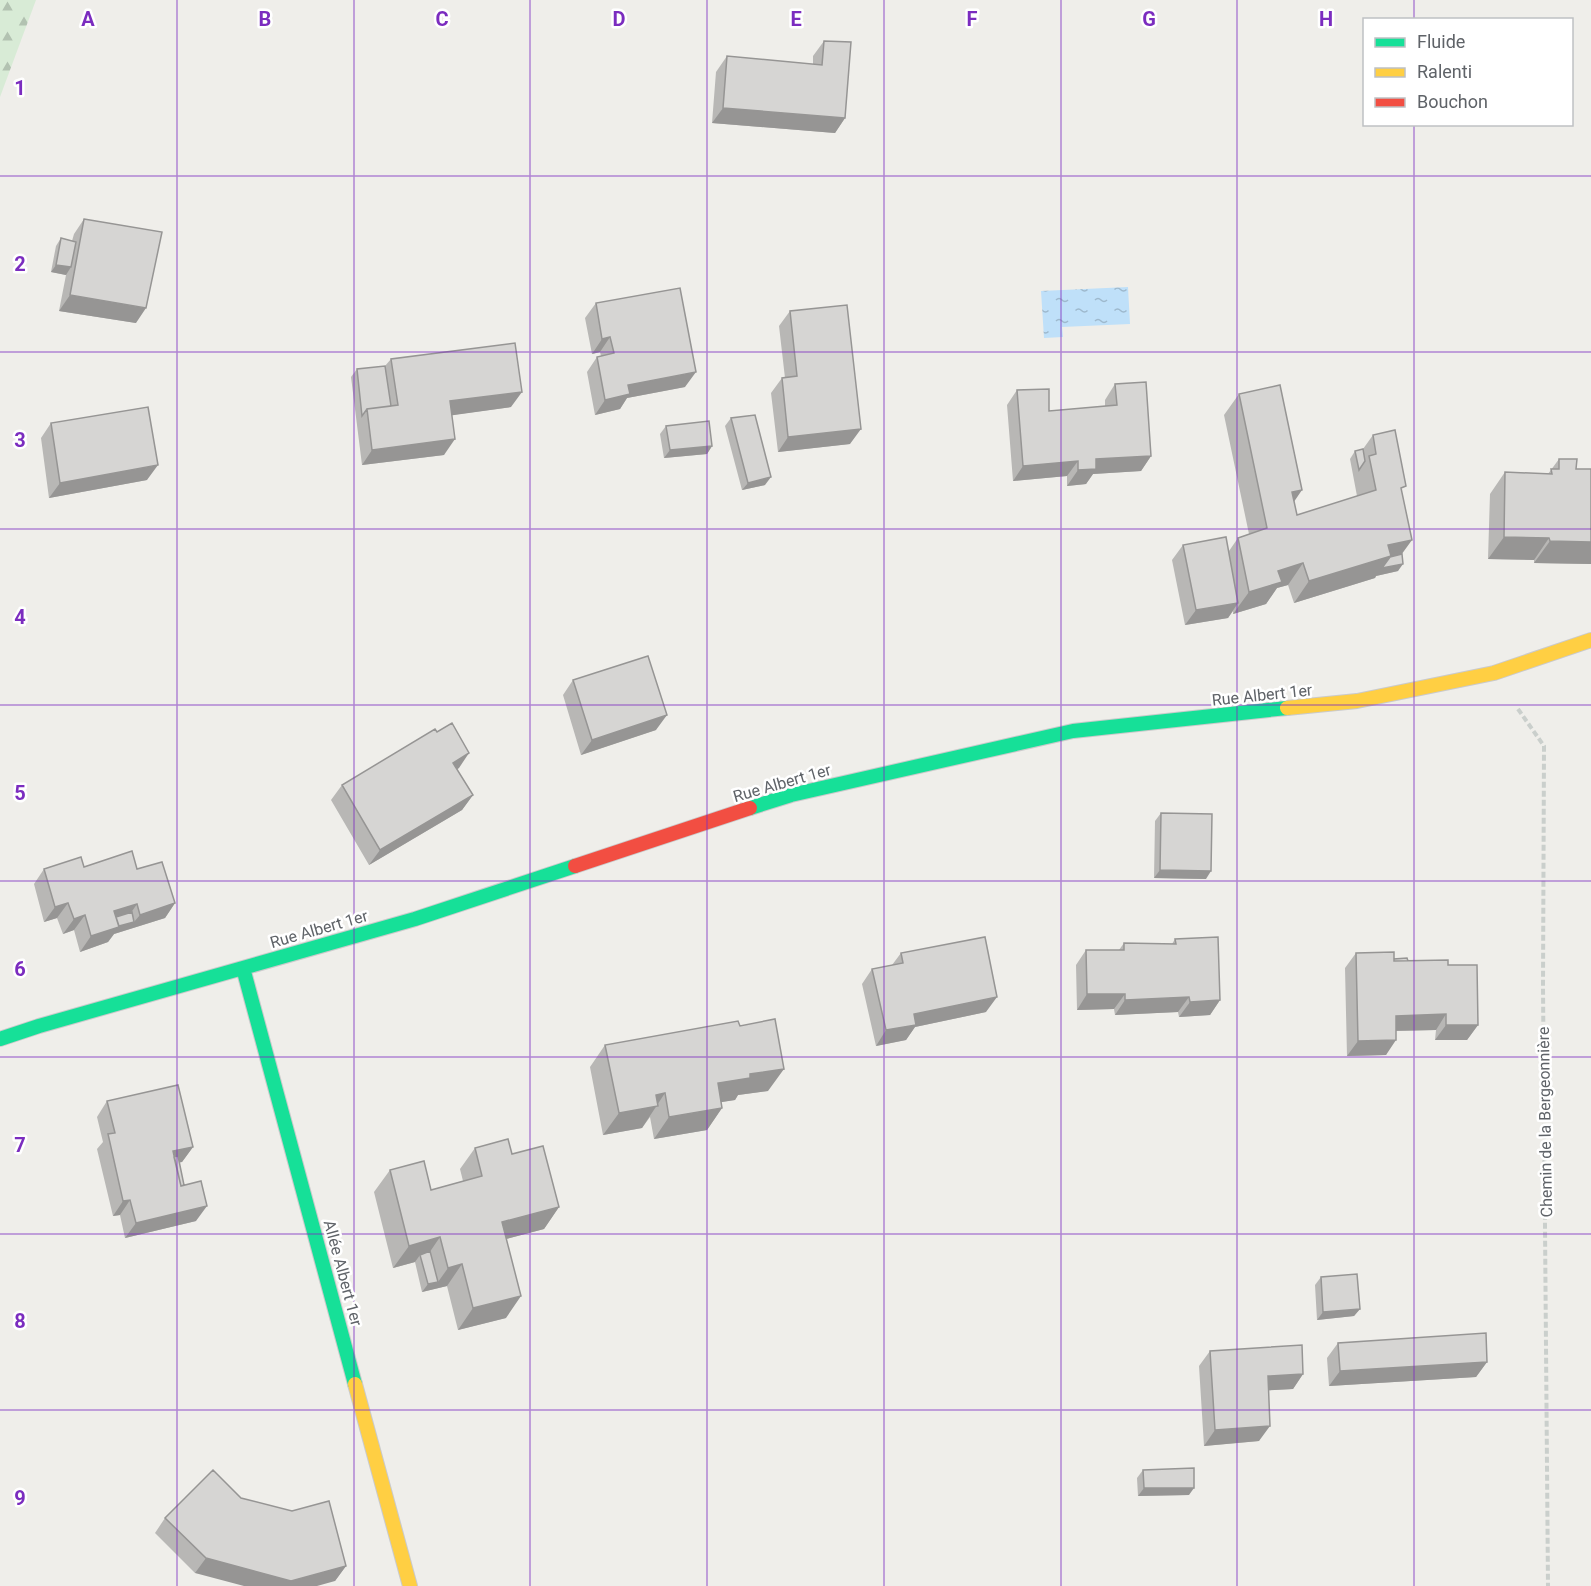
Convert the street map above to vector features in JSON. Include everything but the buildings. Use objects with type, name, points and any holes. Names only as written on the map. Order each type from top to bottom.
[{"type":"street","name":"Rue Albert 1er","points":[[0,1039],[415,919],[791,795],[1073,731],[1357,701],[1494,673],[1591,640]]},
{"type":"street","name":"Allée Albert 1er","points":[[243,968],[410,1586]]},
{"type":"path","name":"Chemin de la Bergeonnière","points":[[1494,673],[1544,746],[1543,987],[1548,1586]]},
{"type":"green space","points":[[0,0],[36,0],[0,97]]},
{"type":"water","points":[[1128,287],[1130,324],[1062,327],[1063,337],[1044,338],[1041,291]]},
{"type":"traffic: fast","points":[[750,808],[791,795],[1073,731],[1287,708]]},
{"type":"traffic: fast","points":[[0,1039],[415,919],[575,866]]},
{"type":"traffic: fast","points":[[243,968],[355,1384]]},
{"type":"traffic: slow","points":[[1287,708],[1357,701],[1494,673],[1591,640]]},
{"type":"traffic: slow","points":[[355,1384],[410,1586]]},
{"type":"traffic: jam","points":[[575,866],[750,808]]}]
